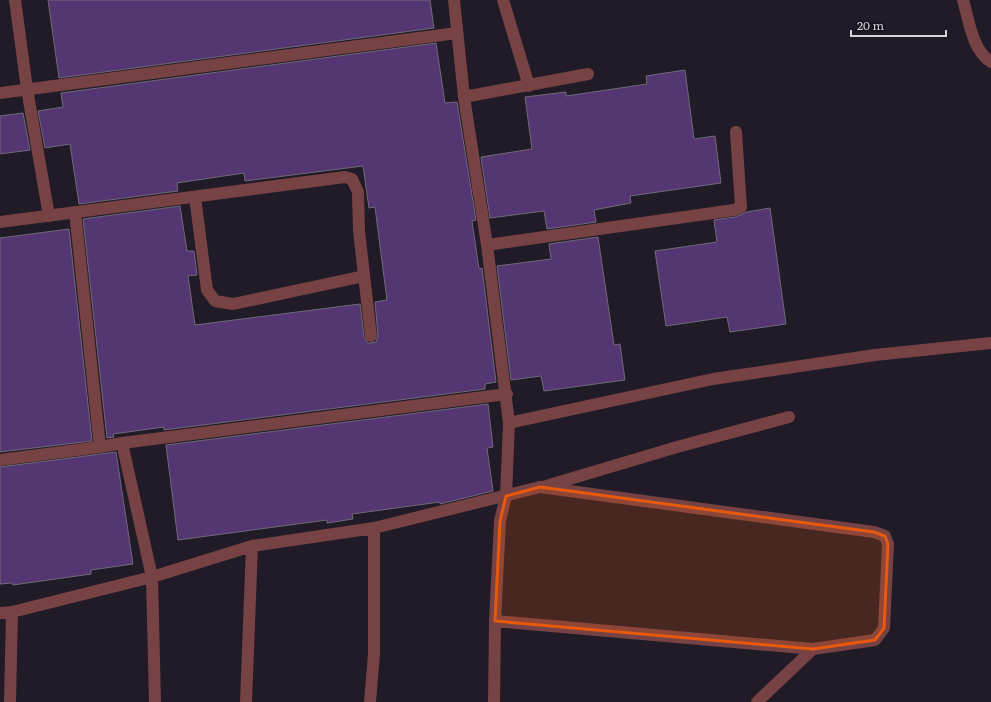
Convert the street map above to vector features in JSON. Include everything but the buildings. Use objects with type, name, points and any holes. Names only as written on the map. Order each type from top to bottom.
[{"type":"street","points":[[15,0],[27,89],[48,216]]},
{"type":"street","points":[[454,0],[464,97],[487,245],[507,394],[509,423],[506,496],[500,521],[495,621],[494,702]]},
{"type":"street","points":[[502,0],[529,86]]},
{"type":"street","points":[[963,0],[976,44],[984,58],[991,62]]},
{"type":"street","points":[[0,93],[457,33]]},
{"type":"street","points":[[464,97],[588,74]]},
{"type":"street","points":[[487,245],[734,210],[741,207],[736,132]]},
{"type":"street","points":[[0,222],[345,177],[352,179],[358,192],[359,231],[371,336]]},
{"type":"street","points":[[195,197],[207,290],[215,301],[233,304],[364,276]]},
{"type":"street","points":[[75,212],[100,447]]},
{"type":"street","points":[[509,423],[713,379],[875,355],[991,343]]},
{"type":"street","points":[[0,460],[507,394]]},
{"type":"street","points":[[10,702],[6,613],[152,577],[252,546],[374,528],[506,496],[677,447],[789,417]]},
{"type":"street","points":[[122,443],[152,577],[154,702]]},
{"type":"street","points":[[495,621],[813,649],[875,640],[884,628],[888,544],[885,536],[874,532],[540,487]]},
{"type":"street","points":[[370,702],[374,654],[374,528]]},
{"type":"street","points":[[246,702],[252,546]]},
{"type":"street","points":[[757,702],[813,649]]},
{"type":"highlighted area","points":[[540,487],[874,532],[885,536],[888,544],[884,628],[875,640],[813,649],[495,621],[500,521],[506,496]]}]
